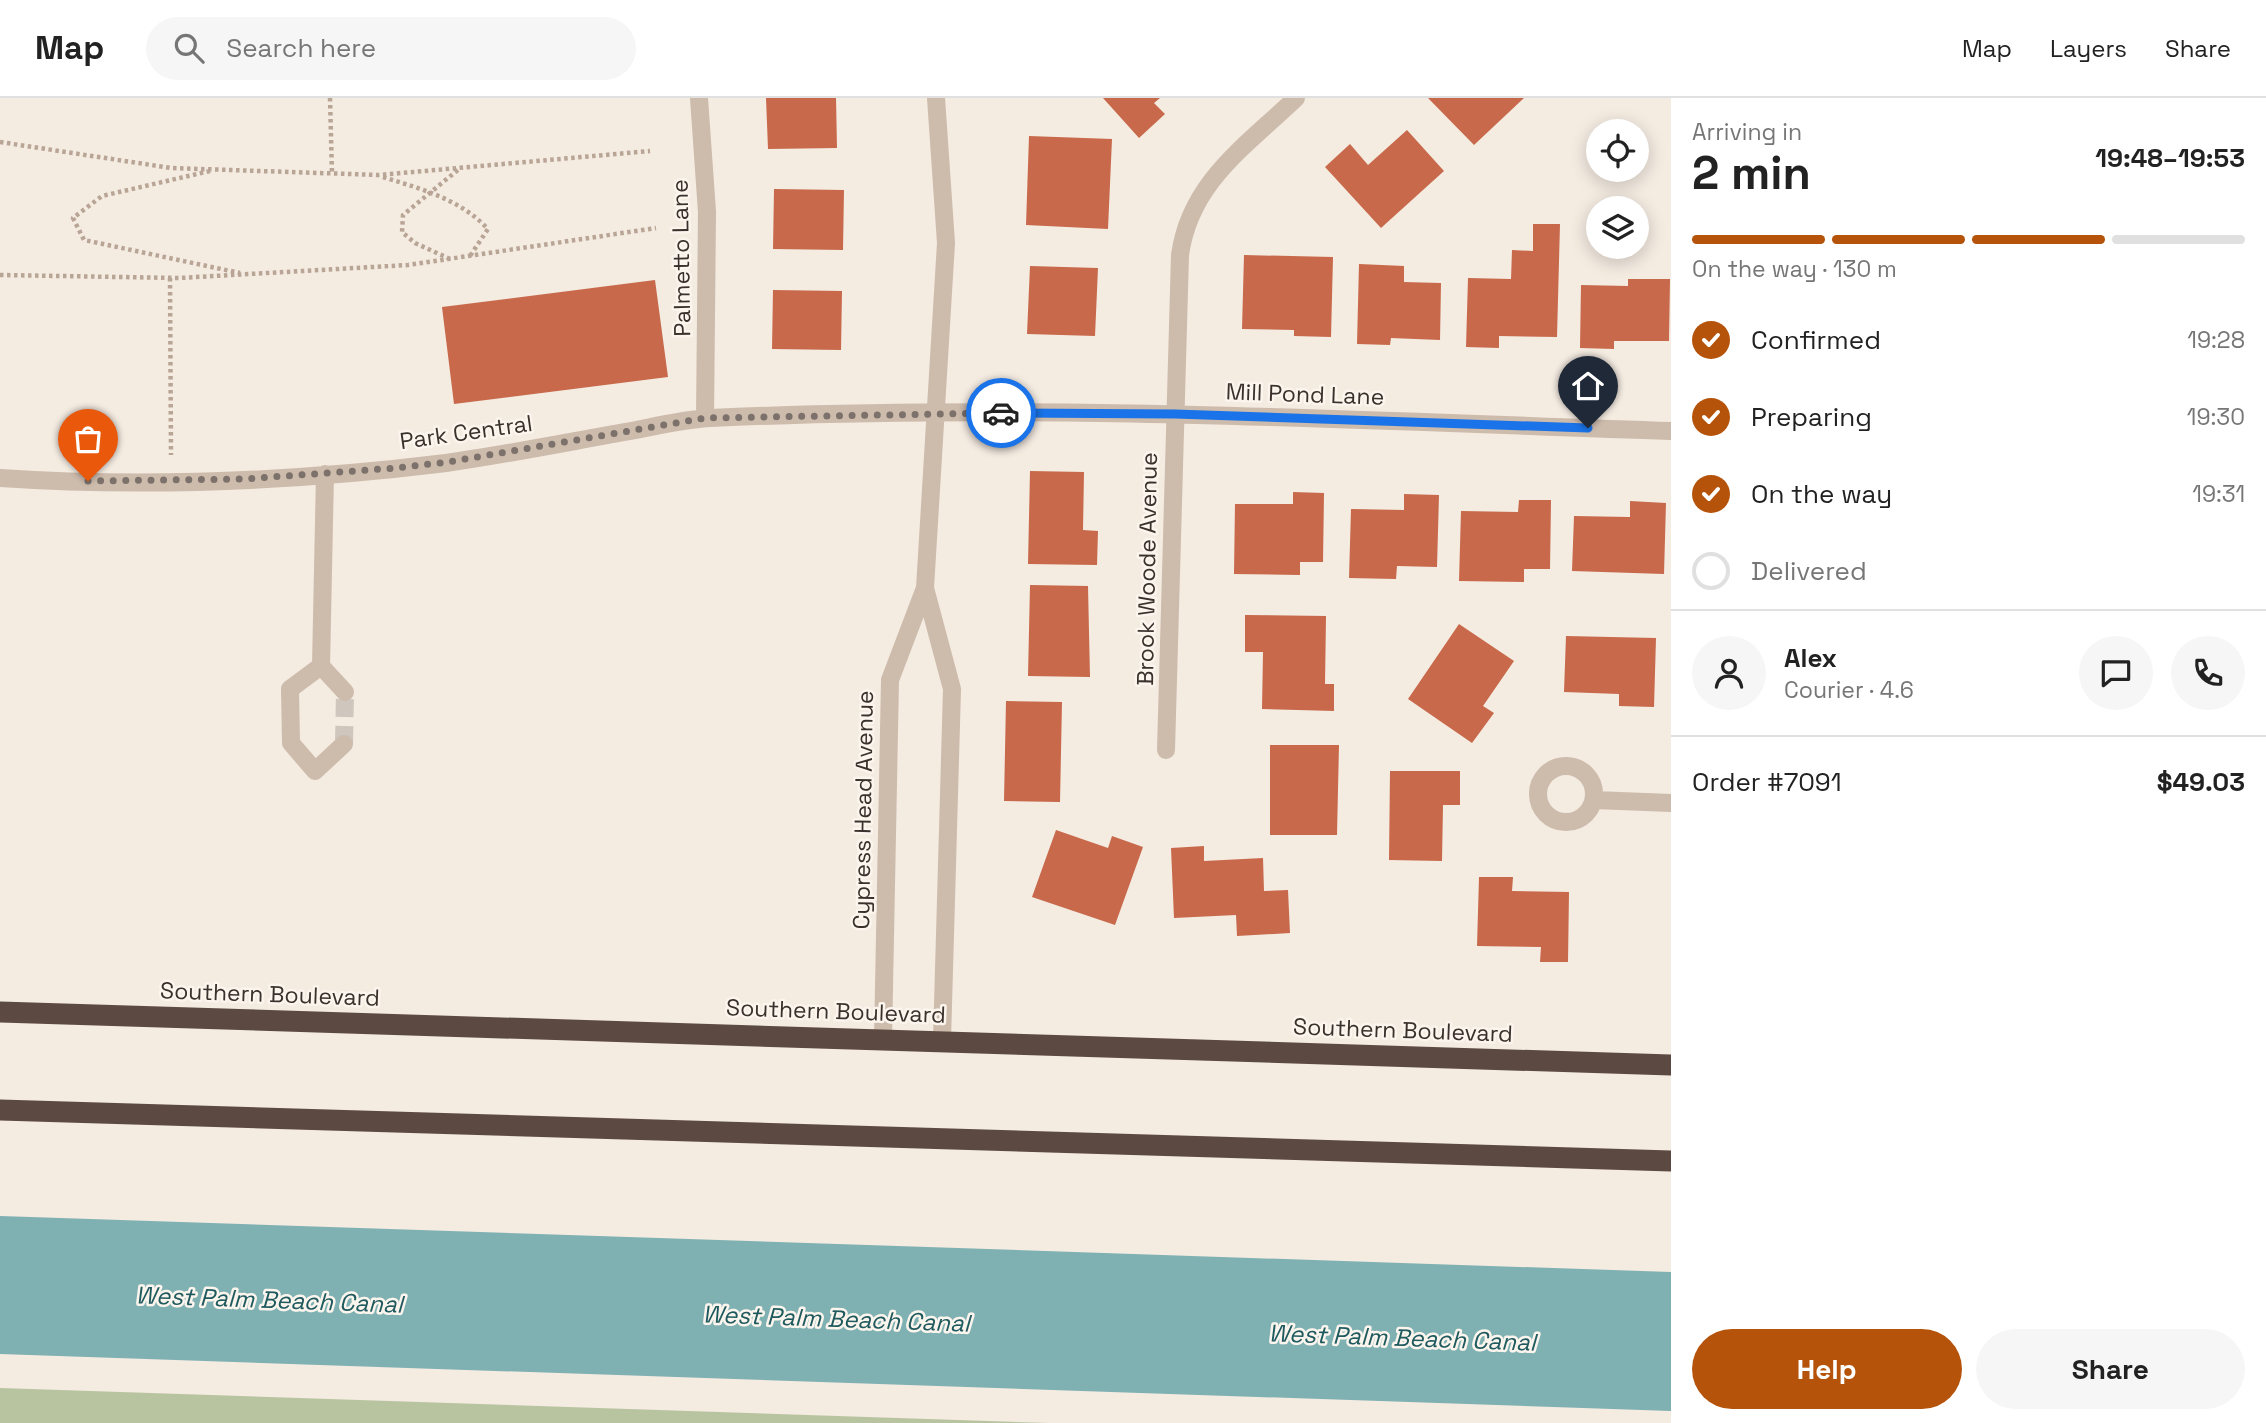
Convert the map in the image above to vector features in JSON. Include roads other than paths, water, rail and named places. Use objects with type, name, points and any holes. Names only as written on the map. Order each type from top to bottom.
[{"type":"highway","name":"Southern Boulevard","points":[[0,1012],[1671,1065]]},
{"type":"highway","points":[[0,1110],[1671,1161]]},
{"type":"street","name":"Palmetto Lane","points":[[699,98],[707,212],[705,418]]},
{"type":"street","name":"Cypress Head Avenue","points":[[883,1039],[890,680],[925,588],[946,243],[936,98]]},
{"type":"street","name":"Brook Woode Avenue","points":[[1166,751],[1180,255],[1190,211],[1214,176],[1296,98]]},
{"type":"street","name":"Park Central","points":[[0,478],[137,481],[325,474],[448,462],[705,418],[936,413]]},
{"type":"street","name":"Mill Pond Lane","points":[[936,413],[1175,414],[1671,431]]},
{"type":"street","points":[[325,474],[321,666],[345,692]]},
{"type":"street","name":"Cypress Head Avenue","points":[[925,588],[953,689],[942,1040]]},
{"type":"street","points":[[321,666],[290,689],[291,743],[315,771],[344,744]]},
{"type":"street","points":[[1594,800],[1671,803]]},
{"type":"water","name":"West Palm Beach Canal","points":[[0,1216],[1671,1272],[1671,1411],[0,1354]]},
{"type":"tunnel","points":[[344,744],[345,692]]}]
